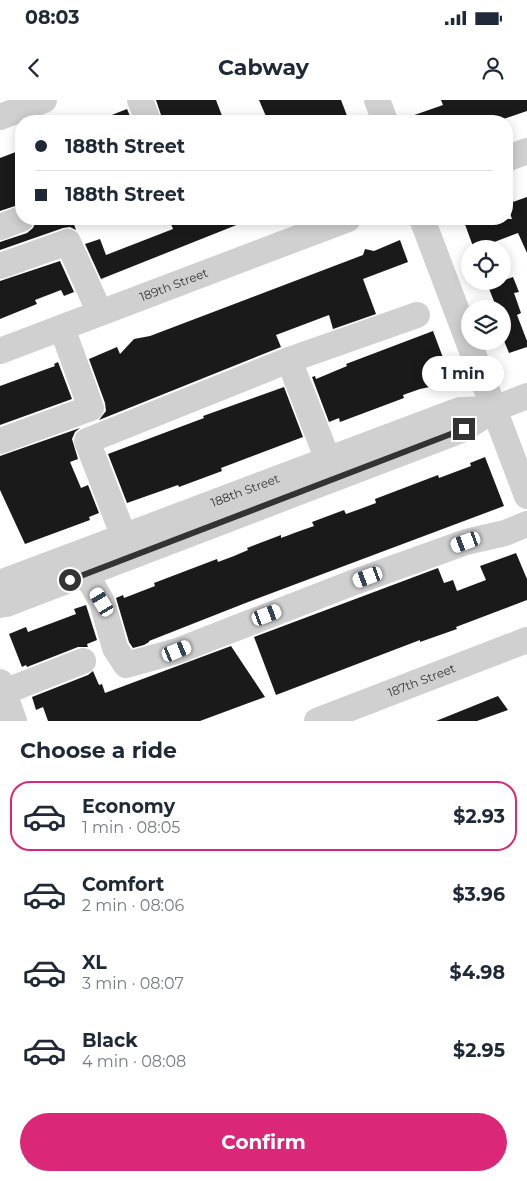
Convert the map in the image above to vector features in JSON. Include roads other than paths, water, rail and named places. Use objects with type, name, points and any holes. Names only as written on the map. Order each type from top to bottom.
[{"type":"street","points":[[0,117],[44,100]]},
{"type":"street","points":[[140,100],[146,115]]},
{"type":"street","points":[[376,100],[382,115]]},
{"type":"street","points":[[513,156],[527,151]]},
{"type":"street","points":[[0,227],[15,221]]},
{"type":"street","name":"189th Street","points":[[0,351],[332,225]]},
{"type":"street","points":[[424,225],[527,496]]},
{"type":"street","points":[[0,266],[68,242],[100,313]]},
{"type":"street","points":[[124,537],[87,441],[288,360],[417,315]]},
{"type":"street","points":[[0,441],[91,408],[62,328]]},
{"type":"street","points":[[288,360],[328,460]]},
{"type":"street","name":"188th Street","points":[[0,605],[86,574],[464,429],[494,408],[527,396]]},
{"type":"street","name":"188th Street","points":[[0,583],[460,410],[494,408]]},
{"type":"street","points":[[86,574],[102,602],[115,648],[126,665],[177,651],[352,583],[466,542],[505,533],[527,524]]},
{"type":"street","name":"187th Street","points":[[317,721],[527,640]]},
{"type":"street","points":[[14,721],[2,687],[83,661]]}]
